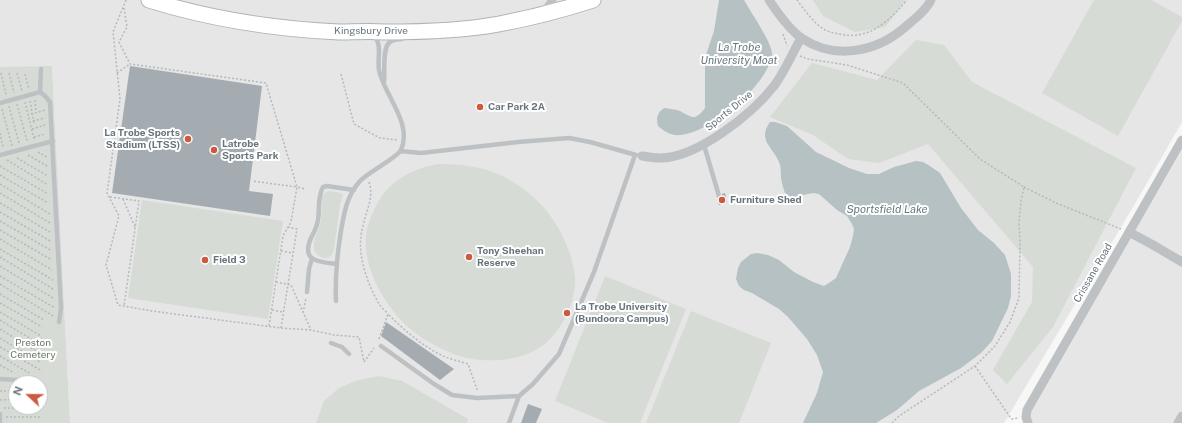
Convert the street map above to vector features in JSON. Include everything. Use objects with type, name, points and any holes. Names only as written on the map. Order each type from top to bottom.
[{"type":"main road","name":"Kingsbury Drive","points":[[149,0],[212,16],[281,28],[340,32],[436,31],[469,28],[542,15],[593,0]]},
{"type":"street","points":[[542,15],[552,0]]},
{"type":"street","points":[[769,0],[781,17],[801,38],[823,49],[839,51],[867,49],[896,35],[914,20],[931,0]]},
{"type":"street","points":[[914,20],[925,0]]},
{"type":"street","name":"Sports Drive","points":[[639,156],[661,158],[676,156],[691,151],[704,144],[733,125],[764,97],[774,85],[786,67],[801,38]]},
{"type":"street","name":"Crissane Road","points":[[1027,420],[1028,410],[1182,140]]},
{"type":"street","points":[[1129,232],[1182,262]]},
{"type":"street","points":[[1178,423],[1182,416]]},
{"type":"lane","points":[[415,37],[436,31]]},
{"type":"lane","points":[[336,301],[336,264],[348,200],[360,181],[400,151],[404,141],[403,125],[384,84],[379,68],[378,44],[375,37],[368,32]]},
{"type":"lane","points":[[384,84],[385,51],[387,45],[391,41],[409,38]]},
{"type":"lane","points":[[38,93],[41,69]]},
{"type":"lane","points":[[0,103],[38,93],[45,96],[50,102],[61,302],[59,321]]},
{"type":"lane","points":[[400,151],[421,153],[526,141],[569,138],[590,142],[639,156],[594,272],[559,354],[533,384],[519,396],[509,423]]},
{"type":"lane","points":[[7,153],[53,141]]},
{"type":"lane","points":[[704,144],[719,196]]},
{"type":"lane","points":[[336,264],[315,261],[309,250],[309,243],[318,221],[318,203],[320,192],[327,186],[354,190]]},
{"type":"lane","points":[[307,292],[309,269],[312,258]]},
{"type":"lane","points":[[331,343],[342,347],[349,354]]},
{"type":"lane","points":[[381,346],[452,395],[480,398],[519,396]]},
{"type":"lane","points":[[0,414],[0,423]]},
{"type":"path","points":[[126,0],[113,32],[120,99],[107,193],[119,216],[106,265],[118,305],[281,328],[310,330],[334,335],[359,337],[364,362],[378,343],[388,314]]},
{"type":"path","points":[[798,0],[806,12],[822,28],[832,33],[849,36],[866,34],[882,26],[907,0]]},
{"type":"path","points":[[119,42],[127,27],[124,6]]},
{"type":"path","points":[[114,43],[119,42]]},
{"type":"path","points":[[119,42],[130,64]]},
{"type":"path","points":[[793,53],[808,59],[847,65],[903,83],[980,159],[1024,187],[1056,203],[1129,232]]},
{"type":"path","points":[[117,73],[130,64],[266,83],[297,187],[291,222],[283,236],[269,326]]},
{"type":"path","points":[[1,73],[20,150],[54,170]]},
{"type":"path","points":[[9,73],[29,147],[54,160]]},
{"type":"path","points":[[17,74],[36,146]]},
{"type":"path","points":[[340,74],[354,124],[380,138],[404,141]]},
{"type":"path","points":[[36,112],[38,93]]},
{"type":"path","points":[[0,103],[7,153]]},
{"type":"path","points":[[31,114],[44,110],[51,110]]},
{"type":"path","points":[[33,121],[51,117]]},
{"type":"path","points":[[32,129],[51,124]]},
{"type":"path","points":[[34,137],[52,132]]},
{"type":"path","points":[[0,134],[7,153],[54,180]]},
{"type":"path","points":[[6,160],[55,190]]},
{"type":"path","points":[[0,166],[56,199]]},
{"type":"path","points":[[0,175],[56,208]]},
{"type":"path","points":[[367,175],[370,186],[370,200],[360,238],[361,257],[378,304],[401,327],[424,345],[441,355],[468,364],[480,398]]},
{"type":"path","points":[[252,181],[305,189]]},
{"type":"path","points":[[0,184],[56,218]]},
{"type":"path","points":[[892,423],[899,416],[974,366],[994,346],[1010,322],[1019,298],[1019,223],[1024,187]]},
{"type":"path","points":[[0,193],[57,226]]},
{"type":"path","points":[[109,196],[140,201],[124,306]]},
{"type":"path","points":[[122,198],[135,229]]},
{"type":"path","points":[[0,203],[57,236]]},
{"type":"path","points":[[0,212],[58,246]]},
{"type":"path","points":[[0,220],[58,255]]},
{"type":"path","points":[[281,328],[297,229],[288,227]]},
{"type":"path","points":[[0,230],[59,264]]},
{"type":"path","points":[[0,239],[59,274]]},
{"type":"path","points":[[0,249],[60,284]]},
{"type":"path","points":[[281,251],[293,253]]},
{"type":"path","points":[[0,257],[60,293]]},
{"type":"path","points":[[0,266],[61,302]]},
{"type":"path","points":[[0,276],[60,311]]},
{"type":"path","points":[[276,282],[291,284],[310,330]]},
{"type":"path","points":[[0,284],[59,321]]},
{"type":"path","points":[[303,314],[307,292]]},
{"type":"path","points":[[0,294],[44,320]]},
{"type":"path","points":[[0,303],[42,327]]},
{"type":"path","points":[[272,310],[283,312]]},
{"type":"path","points":[[0,312],[41,336]]},
{"type":"path","points":[[0,320],[41,345]]},
{"type":"path","points":[[0,329],[41,354]]},
{"type":"path","points":[[0,338],[40,362]]},
{"type":"path","points":[[0,347],[42,372]]},
{"type":"path","points":[[0,356],[29,375]]},
{"type":"path","points":[[0,365],[15,374]]},
{"type":"path","points":[[974,366],[1010,417],[1012,419],[1027,420]]},
{"type":"path","points":[[0,417],[41,417]]},
{"type":"shaded area","name":"La Trobe University (Bundoora Campus)","points":[[0,0],[1182,0],[1182,122],[1004,423],[70,423],[52,67],[0,67]]},
{"type":"shaded area","points":[[1182,150],[1182,423],[1023,423]]},
{"type":"green space","points":[[813,0],[906,0],[885,27],[855,32],[823,16]]},
{"type":"green space","points":[[1094,0],[1151,0],[1182,17],[1182,21],[1118,136],[1042,93]]},
{"type":"green space","points":[[916,40],[944,45],[972,82],[1136,168],[1053,327],[1007,384],[993,370],[1032,302],[1033,267],[928,144],[879,163],[848,159],[813,135],[770,117],[812,63],[877,80]]},
{"type":"green space","name":"Preston Cemetery","points":[[52,66],[70,423],[0,423],[0,67]]},
{"type":"green space","name":"Tony Sheehan Reserve","points":[[438,164],[462,165],[478,168],[493,172],[513,182],[535,198],[553,219],[560,231],[571,257],[575,274],[574,292],[568,312],[561,325],[548,341],[536,350],[516,358],[502,360],[475,359],[455,355],[431,343],[413,331],[394,312],[378,288],[368,261],[366,232],[379,200],[392,185],[408,174]]},
{"type":"green space","points":[[328,191],[338,192],[343,195],[340,205],[334,249],[332,255],[325,258],[317,254],[314,250],[314,245],[321,220],[322,197]]},
{"type":"green space","name":"Field 3","points":[[142,200],[283,221],[268,319],[128,298]]},
{"type":"green space","points":[[605,276],[686,309],[640,423],[608,423],[555,401]]},
{"type":"green space","points":[[691,311],[771,343],[739,423],[646,423]]},
{"type":"green space","points":[[379,376],[402,381],[468,419],[467,423],[316,423],[324,401],[339,388],[358,380]]},
{"type":"water","name":"La Trobe University Moat","points":[[719,0],[744,0],[769,43],[772,54],[768,66],[761,79],[749,93],[722,117],[707,126],[692,132],[680,135],[671,134],[658,126],[658,116],[664,108],[678,110],[691,117],[696,117],[705,108],[705,58],[714,31]]},
{"type":"water","name":"Sportsfield Lake","points":[[770,122],[787,126],[816,152],[849,168],[867,174],[879,174],[894,167],[916,161],[923,162],[940,173],[961,208],[978,230],[994,243],[1005,255],[1011,274],[1011,296],[1008,308],[992,341],[981,353],[961,368],[919,391],[897,410],[876,423],[803,423],[817,393],[823,372],[817,355],[807,339],[788,317],[779,309],[744,290],[739,286],[736,279],[741,262],[751,254],[757,253],[768,255],[779,260],[794,272],[824,286],[836,278],[850,247],[853,236],[854,229],[847,216],[837,210],[819,194],[813,193],[794,197],[785,193],[781,178],[780,164],[766,139],[766,128]]},
{"type":"building","name":"La Trobe Sports Stadium (LTSS)","points":[[130,66],[262,86],[249,191],[273,194],[270,216],[112,193]]},
{"type":"building","name":"Furniture Shed","points":[[725,193],[727,202],[719,205],[717,199],[721,199],[722,194]]},
{"type":"building","points":[[386,322],[454,369],[440,380],[381,336]]},
{"type":"building","points":[[528,404],[542,409],[536,423],[521,423]]},
{"type":"place","name":"Car Park 2A","points":[[480,107]]},
{"type":"place","name":"La Trobe Sports Stadium (LTSS)","points":[[188,139]]},
{"type":"place","name":"Latrobe Sports Park","points":[[214,150]]},
{"type":"place","name":"Furniture Shed","points":[[722,200]]},
{"type":"place","name":"Tony Sheehan Reserve","points":[[469,257]]},
{"type":"place","name":"Field 3","points":[[205,260]]},
{"type":"place","name":"La Trobe University (Bundoora Campus)","points":[[567,313]]}]
